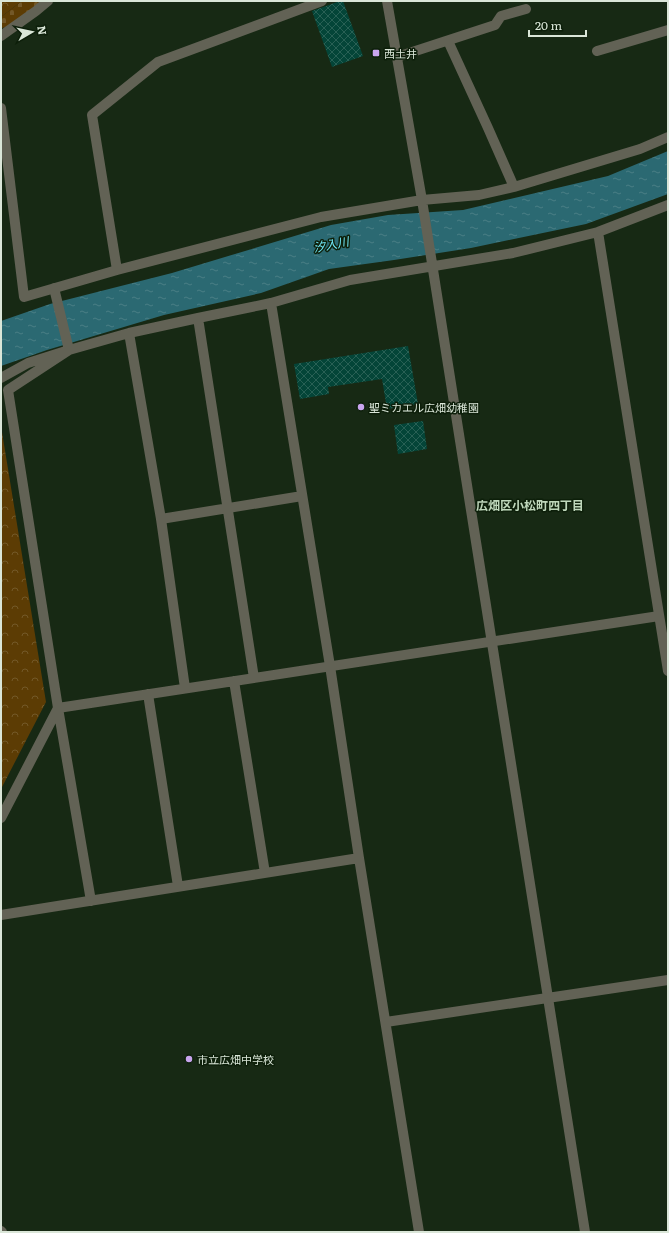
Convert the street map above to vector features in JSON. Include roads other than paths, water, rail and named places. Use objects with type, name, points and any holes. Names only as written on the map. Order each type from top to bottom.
[{"type":"street","points":[[1,36],[48,1]]},
{"type":"street","points":[[117,270],[92,115],[158,62],[322,1]]},
{"type":"street","points":[[387,1],[433,266],[585,1232]]},
{"type":"street","points":[[397,57],[495,25],[501,16],[526,9]]},
{"type":"street","points":[[597,51],[668,30]]},
{"type":"street","points":[[448,41],[514,187]]},
{"type":"street","points":[[1,108],[24,297],[117,270],[321,217],[422,200],[480,196],[640,149],[668,138]]},
{"type":"street","points":[[1,378],[28,363],[129,333],[271,303],[350,280],[513,252],[598,232],[668,205]]},
{"type":"street","points":[[598,232],[668,670]]},
{"type":"street","points":[[54,288],[69,350]]},
{"type":"street","points":[[271,303],[419,1232]]},
{"type":"street","points":[[198,318],[254,678]]},
{"type":"street","points":[[129,333],[161,519],[185,688]]},
{"type":"street","points":[[69,350],[8,390],[90,900]]},
{"type":"street","points":[[161,519],[302,496]]},
{"type":"street","points":[[58,708],[659,616]]},
{"type":"street","points":[[234,681],[265,873]]},
{"type":"street","points":[[148,694],[178,886]]},
{"type":"street","points":[[1,818],[58,708]]},
{"type":"street","points":[[1,915],[359,858]]},
{"type":"street","points":[[386,1022],[668,980]]},
{"type":"water","name":"汐入川","points":[[668,151],[668,194],[586,224],[471,248],[329,269],[261,293],[164,315],[47,350],[1,366],[1,321],[50,304],[172,273],[331,225],[388,215],[463,210],[608,176]]},
{"type":"place","name":"西土井","points":[[376,53]]},
{"type":"place","name":"聖ミカエル広畑幼稚園","points":[[361,407]]},
{"type":"place","name":"市立広畑中学校","points":[[189,1059]]},
{"type":"district","name":"広畑区小松町四丁目","points":[[530,505]]}]
